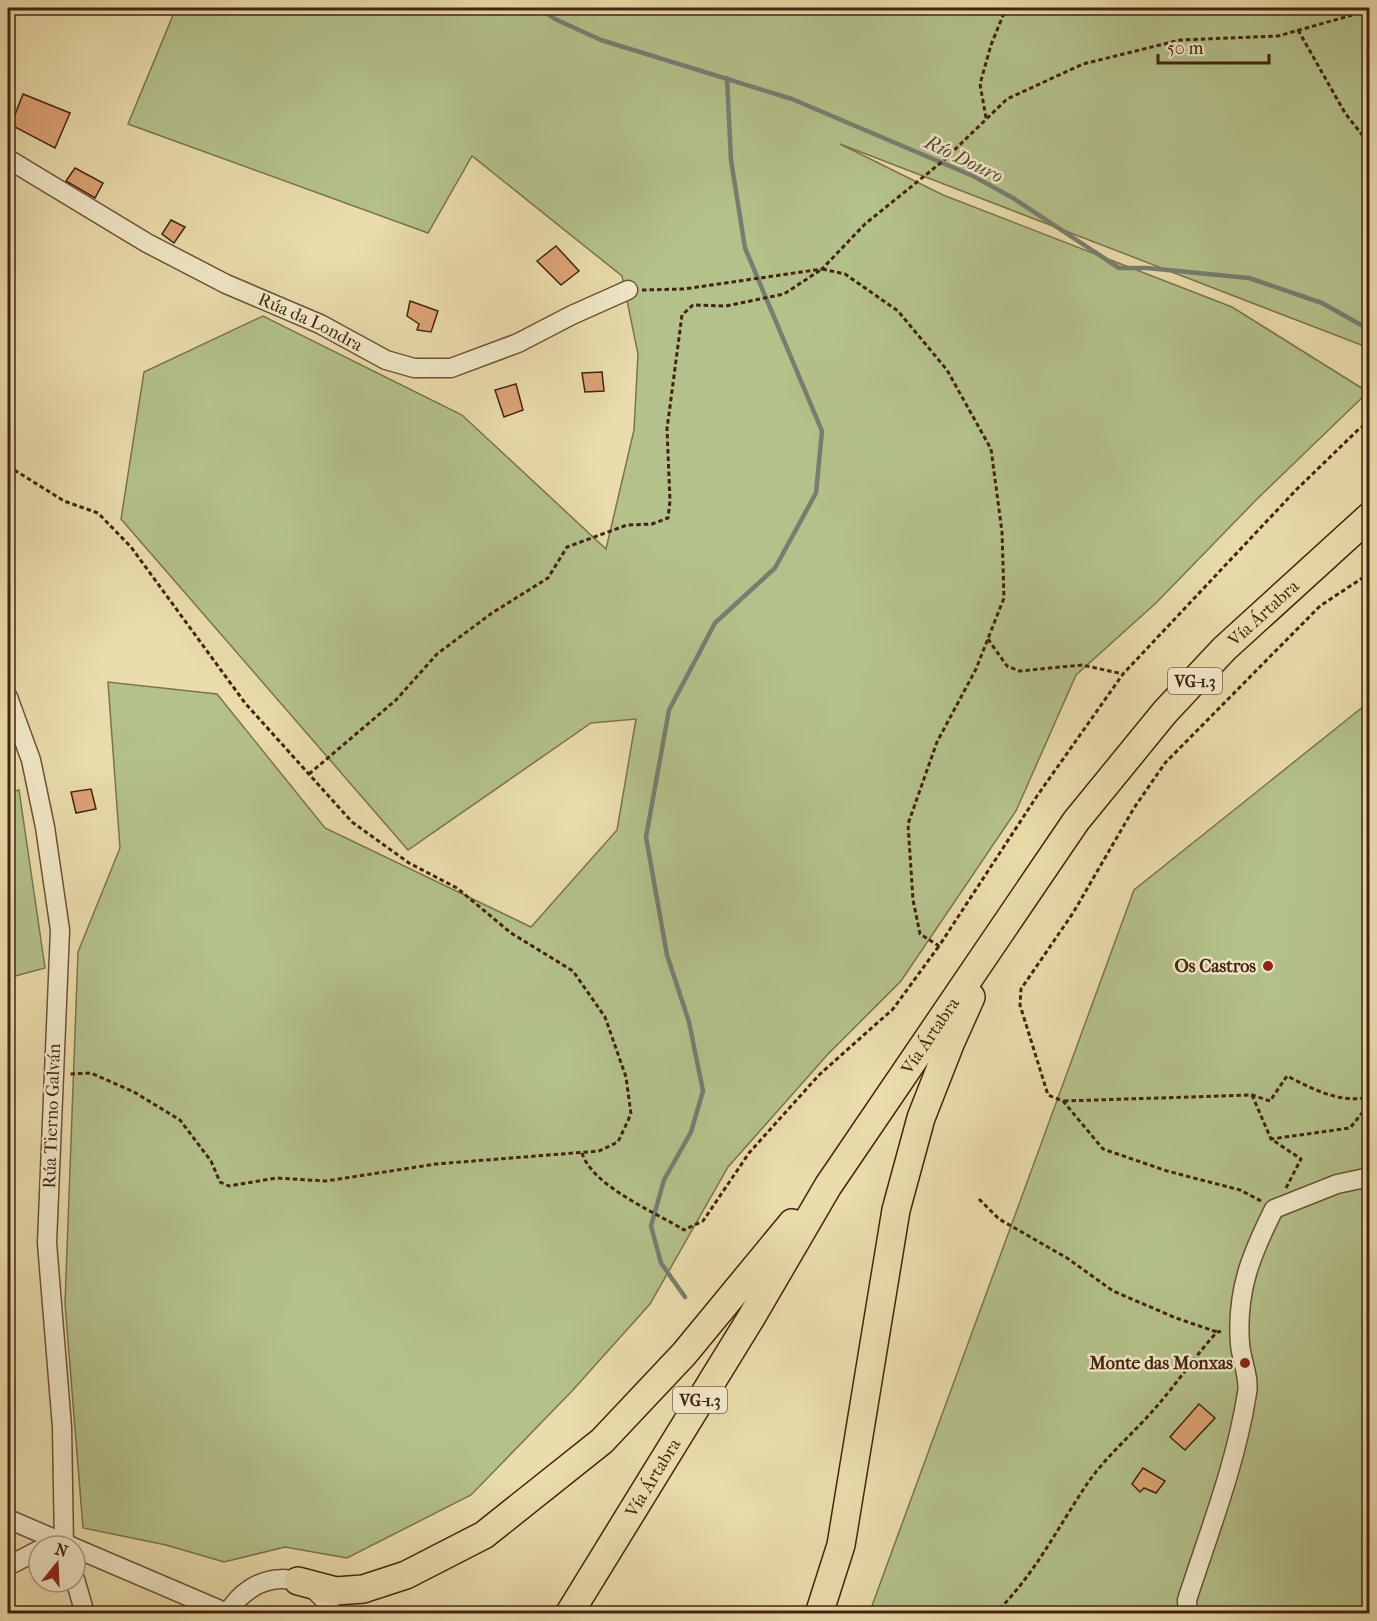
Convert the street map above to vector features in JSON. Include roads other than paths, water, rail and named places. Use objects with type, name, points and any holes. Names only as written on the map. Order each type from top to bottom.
[{"type":"highway","name":"Vía Ártabra","points":[[569,1614],[751,1318],[828,1186],[1076,821],[1165,712],[1224,649],[1370,516]]},
{"type":"highway","points":[[819,1614],[841,1545],[896,1210],[921,1118],[950,1044],[982,973],[1043,867]]},
{"type":"highway","points":[[298,1581],[336,1591],[363,1589],[406,1575],[484,1535],[602,1441],[684,1354],[805,1207],[828,1186]]},
{"type":"street","name":"Rúa da Londra","points":[[8,159],[167,254],[226,284],[320,324],[386,360],[414,368],[451,368],[518,343],[628,290]]},
{"type":"street","name":"Rúa Tierno Galván","points":[[8,697],[30,760],[45,827],[60,930],[47,1243],[62,1427],[65,1534]]},
{"type":"street","points":[[1188,1614],[1187,1600],[1231,1466],[1248,1390],[1238,1309],[1250,1258],[1274,1209],[1337,1185],[1370,1177]]},
{"type":"street","points":[[8,1519],[40,1534]]},
{"type":"street","points":[[87,1555],[227,1613],[236,1599],[249,1587],[281,1578],[298,1581],[323,1598],[333,1614]]},
{"type":"street","points":[[8,1566],[27,1556]]},
{"type":"street","points":[[79,1594],[85,1614]]},
{"type":"waterway","name":"Río Douro","points":[[539,8],[555,19],[601,40],[792,99],[973,176],[1013,198],[1119,268],[1147,268],[1249,278],[1322,303],[1370,330]]},
{"type":"waterway","points":[[685,1297],[661,1263],[651,1226],[664,1180],[691,1132],[703,1091],[689,1022],[667,955],[646,837],[669,710],[715,623],[775,568],[816,493],[822,431],[745,248],[731,160],[727,78]]},
{"type":"place","name":"Os Castros","points":[[1268,966]]},
{"type":"place","name":"Monte das Monxas","points":[[1245,1363]]}]
